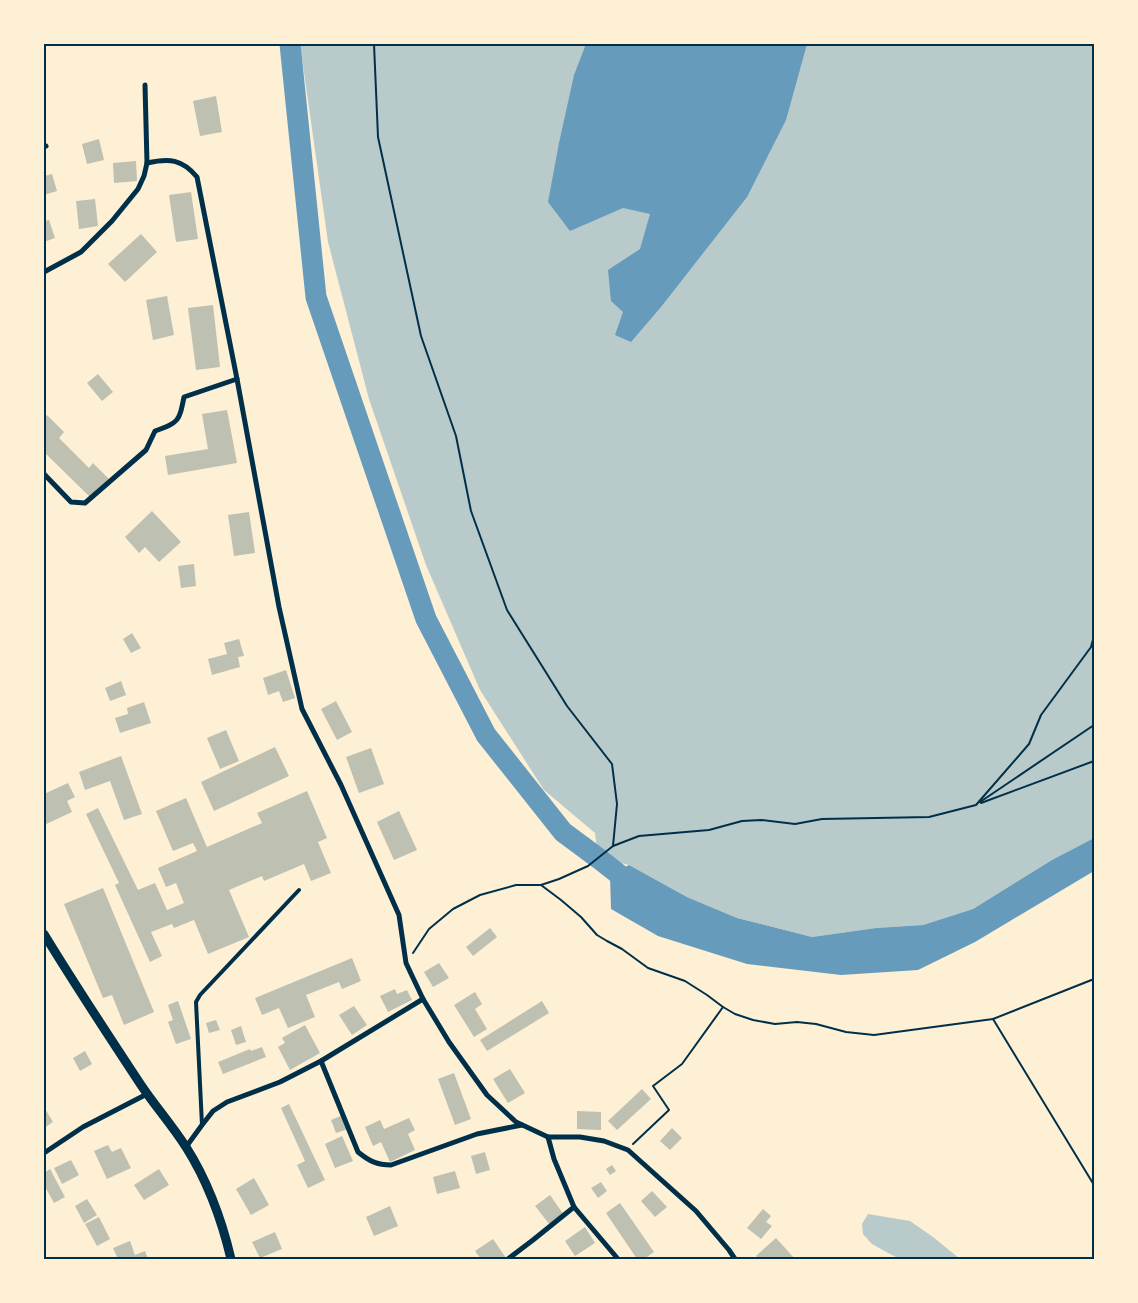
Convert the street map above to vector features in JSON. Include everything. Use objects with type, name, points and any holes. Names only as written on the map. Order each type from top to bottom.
[{"type":"street","points":[[44,272],[81,252],[112,221],[138,189],[147,163],[145,85]]},
{"type":"street","points":[[147,163],[164,160],[181,163],[198,177],[238,379],[279,607],[302,708],[341,785],[399,915],[406,963],[423,999],[449,1042],[487,1096],[516,1122],[548,1138],[580,1137],[604,1141],[628,1150],[696,1212],[735,1259]]},
{"type":"street","points":[[44,474],[71,502],[85,503],[146,450],[156,431],[172,424],[180,416],[184,398],[238,379]]},
{"type":"street","points":[[44,934],[78,990],[147,1094],[186,1147],[205,1183],[226,1235],[231,1259]]},
{"type":"street","points":[[186,1147],[213,1111],[227,1102],[280,1082],[321,1061],[423,999]]},
{"type":"street","points":[[321,1061],[358,1152],[374,1163],[391,1165],[477,1134],[523,1125]]},
{"type":"street","points":[[44,1153],[83,1127],[147,1094]]},
{"type":"street","points":[[548,1138],[554,1159],[574,1207],[618,1259]]},
{"type":"street","points":[[508,1259],[574,1207]]},
{"type":"lane","points":[[202,1125],[196,1002],[200,995],[299,890]]},
{"type":"path","points":[[374,44],[378,136],[421,336],[456,436],[471,510],[507,610],[567,706],[612,764],[617,804],[613,846]]},
{"type":"path","points":[[976,805],[1029,744],[1041,715],[1091,647],[1094,636]]},
{"type":"path","points":[[976,805],[1094,725]]},
{"type":"path","points":[[406,963],[429,929],[454,909],[480,895],[516,886],[541,885],[588,866],[613,846],[639,836],[709,830],[742,821],[761,820],[795,824],[822,819],[929,816],[976,805],[1094,762]]},
{"type":"path","points":[[541,885],[581,917],[598,935],[622,949],[648,968],[685,981],[736,1014],[774,1024],[797,1022],[816,1024],[846,1032],[874,1035],[993,1019],[1094,979]]},
{"type":"path","points":[[628,1150],[669,1110],[653,1086],[682,1064],[723,1007]]},
{"type":"path","points":[[993,1019],[1094,1185]]},
{"type":"shaded area","points":[[300,44],[1094,44],[1094,838],[1052,860],[973,909],[923,925],[876,928],[812,937],[737,918],[687,897],[629,865],[598,858],[595,833],[544,790],[480,690],[426,565],[369,399],[328,242]]},
{"type":"shaded area","points":[[868,1214],[910,1221],[960,1259],[900,1259],[872,1244],[863,1234],[862,1224]]},
{"type":"water","points":[[586,44],[807,44],[786,120],[747,197],[661,307],[631,342],[615,335],[623,312],[611,301],[608,270],[640,249],[650,214],[623,208],[570,231],[548,202],[574,75]]},
{"type":"water","points":[[1094,838],[1094,871],[975,942],[918,970],[841,975],[747,964],[658,936],[611,909],[610,875],[629,865],[687,897],[737,918],[812,937],[876,928],[923,925],[973,909],[1052,860]]},
{"type":"building","points":[[216,96],[222,132],[200,136],[193,101]]},
{"type":"building","points":[[99,139],[104,160],[87,164],[82,144]]},
{"type":"building","points":[[136,161],[137,181],[114,183],[113,163]]},
{"type":"building","points":[[52,174],[57,191],[44,195],[44,176]]},
{"type":"building","points":[[191,192],[198,239],[176,242],[169,195]]},
{"type":"building","points":[[95,199],[98,226],[79,229],[76,201]]},
{"type":"building","points":[[49,220],[55,238],[44,242],[44,221]]},
{"type":"building","points":[[141,234],[157,252],[125,282],[108,264]]},
{"type":"building","points":[[167,296],[174,335],[153,340],[146,300]]},
{"type":"building","points":[[213,305],[220,367],[196,370],[188,308]]},
{"type":"building","points":[[98,374],[113,392],[102,401],[87,383]]},
{"type":"building","points":[[227,410],[237,463],[168,475],[165,456],[208,449],[202,414]]},
{"type":"building","points":[[47,415],[64,432],[59,438],[89,468],[93,463],[109,479],[90,497],[44,452],[44,419]]},
{"type":"building","points":[[152,511],[181,542],[159,562],[145,547],[139,553],[125,537]]},
{"type":"building","points":[[249,512],[255,553],[234,556],[228,515]]},
{"type":"building","points":[[194,564],[196,586],[181,588],[178,566]]},
{"type":"building","points":[[132,633],[141,648],[131,653],[123,639]]},
{"type":"building","points":[[239,639],[244,656],[238,657],[240,667],[212,675],[208,659],[227,654],[224,643]]},
{"type":"building","points":[[286,670],[295,698],[283,702],[279,691],[268,695],[263,678]]},
{"type":"building","points":[[121,681],[126,695],[110,701],[105,688]]},
{"type":"building","points":[[336,701],[352,732],[337,740],[321,709]]},
{"type":"building","points":[[144,702],[151,723],[120,733],[115,718],[128,714],[127,708]]},
{"type":"building","points":[[226,730],[239,761],[220,769],[207,738]]},
{"type":"building","points":[[275,747],[289,776],[214,811],[201,782]]},
{"type":"building","points":[[371,748],[384,784],[359,793],[346,757]]},
{"type":"building","points":[[121,756],[142,814],[124,820],[110,781],[85,790],[79,772]]},
{"type":"building","points":[[68,783],[75,797],[67,801],[72,812],[44,825],[44,794]]},
{"type":"building","points":[[307,791],[327,838],[318,842],[331,873],[311,881],[304,864],[264,881],[262,876],[229,890],[249,937],[208,954],[194,920],[174,928],[172,924],[151,932],[162,956],[150,962],[115,885],[119,883],[86,814],[98,808],[138,890],[155,883],[167,910],[184,903],[176,883],[166,887],[158,868],[197,851],[193,843],[173,851],[156,811],[186,798],[207,847],[262,823],[257,813]]},
{"type":"building","points":[[399,811],[417,850],[394,860],[377,822]]},
{"type":"building","points":[[103,888],[154,1012],[124,1025],[112,995],[103,998],[64,904]]},
{"type":"building","points":[[490,928],[497,937],[473,956],[466,947]]},
{"type":"building","points":[[352,958],[361,981],[342,989],[339,982],[306,995],[315,1017],[288,1028],[279,1008],[262,1015],[255,998]]},
{"type":"building","points":[[439,963],[449,978],[433,987],[424,972]]},
{"type":"building","points":[[395,989],[397,994],[407,990],[412,1000],[388,1012],[380,996]]},
{"type":"building","points":[[475,992],[482,1004],[475,1009],[487,1029],[474,1037],[454,1005]]},
{"type":"building","points":[[178,1001],[191,1039],[176,1044],[168,1022],[173,1020],[168,1005]]},
{"type":"building","points":[[542,1001],[549,1013],[487,1051],[480,1040]]},
{"type":"building","points":[[354,1006],[367,1025],[352,1035],[339,1015]]},
{"type":"building","points":[[216,1020],[220,1030],[209,1033],[206,1023]]},
{"type":"building","points":[[305,1025],[320,1053],[290,1070],[278,1047],[285,1043],[282,1038]]},
{"type":"building","points":[[241,1026],[246,1042],[236,1045],[231,1030]]},
{"type":"building","points":[[262,1047],[266,1057],[223,1074],[218,1062],[250,1049],[251,1051]]},
{"type":"building","points":[[85,1051],[92,1064],[80,1071],[73,1058]]},
{"type":"building","points":[[510,1069],[525,1093],[508,1103],[493,1079]]},
{"type":"building","points":[[454,1073],[471,1119],[455,1125],[438,1079]]},
{"type":"building","points":[[642,1089],[651,1099],[617,1130],[608,1121]]},
{"type":"building","points":[[289,1104],[325,1180],[308,1188],[297,1165],[305,1161],[281,1108]]},
{"type":"building","points":[[44,1107],[53,1122],[44,1128]]},
{"type":"building","points":[[577,1111],[601,1112],[601,1130],[577,1129]]},
{"type":"building","points":[[343,1115],[348,1129],[336,1133],[331,1120]]},
{"type":"building","points":[[409,1118],[415,1130],[408,1134],[415,1150],[390,1162],[381,1142],[373,1146],[365,1127],[380,1120],[384,1129]]},
{"type":"building","points":[[672,1128],[682,1138],[670,1150],[660,1141]]},
{"type":"building","points":[[342,1136],[353,1161],[335,1168],[325,1144]]},
{"type":"building","points":[[108,1145],[112,1152],[121,1148],[131,1168],[107,1179],[94,1151]]},
{"type":"building","points":[[485,1152],[490,1170],[476,1174],[471,1156]]},
{"type":"building","points":[[71,1160],[79,1175],[62,1184],[54,1168]]},
{"type":"building","points":[[612,1165],[616,1171],[610,1175],[606,1169]]},
{"type":"building","points":[[50,1169],[65,1197],[54,1203],[44,1185],[44,1173]]},
{"type":"building","points":[[159,1169],[169,1185],[144,1200],[134,1185]]},
{"type":"building","points":[[455,1171],[460,1188],[437,1194],[433,1177]]},
{"type":"building","points":[[254,1178],[269,1205],[251,1215],[236,1189]]},
{"type":"building","points":[[601,1182],[607,1191],[598,1198],[591,1188]]},
{"type":"building","points":[[652,1191],[667,1207],[655,1217],[641,1201]]},
{"type":"building","points":[[550,1195],[564,1215],[550,1225],[535,1206]]},
{"type":"building","points":[[87,1199],[97,1215],[84,1223],[75,1206]]},
{"type":"building","points":[[620,1203],[654,1252],[644,1259],[637,1259],[606,1213]]},
{"type":"building","points":[[390,1206],[398,1226],[374,1236],[366,1217]]},
{"type":"building","points":[[763,1209],[771,1216],[766,1222],[772,1226],[761,1239],[747,1228]]},
{"type":"building","points":[[99,1217],[110,1239],[97,1246],[85,1224]]},
{"type":"building","points":[[585,1227],[595,1243],[575,1256],[565,1241]]},
{"type":"building","points":[[275,1232],[282,1249],[260,1258],[252,1242]]},
{"type":"building","points":[[776,1238],[795,1259],[759,1259],[756,1256]]},
{"type":"building","points":[[493,1239],[506,1258],[481,1259],[475,1251]]},
{"type":"building","points":[[130,1241],[135,1255],[145,1251],[148,1259],[118,1259],[113,1248]]},
{"type":"waterway","points":[[290,44],[316,297],[426,619],[486,735],[563,832],[639,890]]}]
